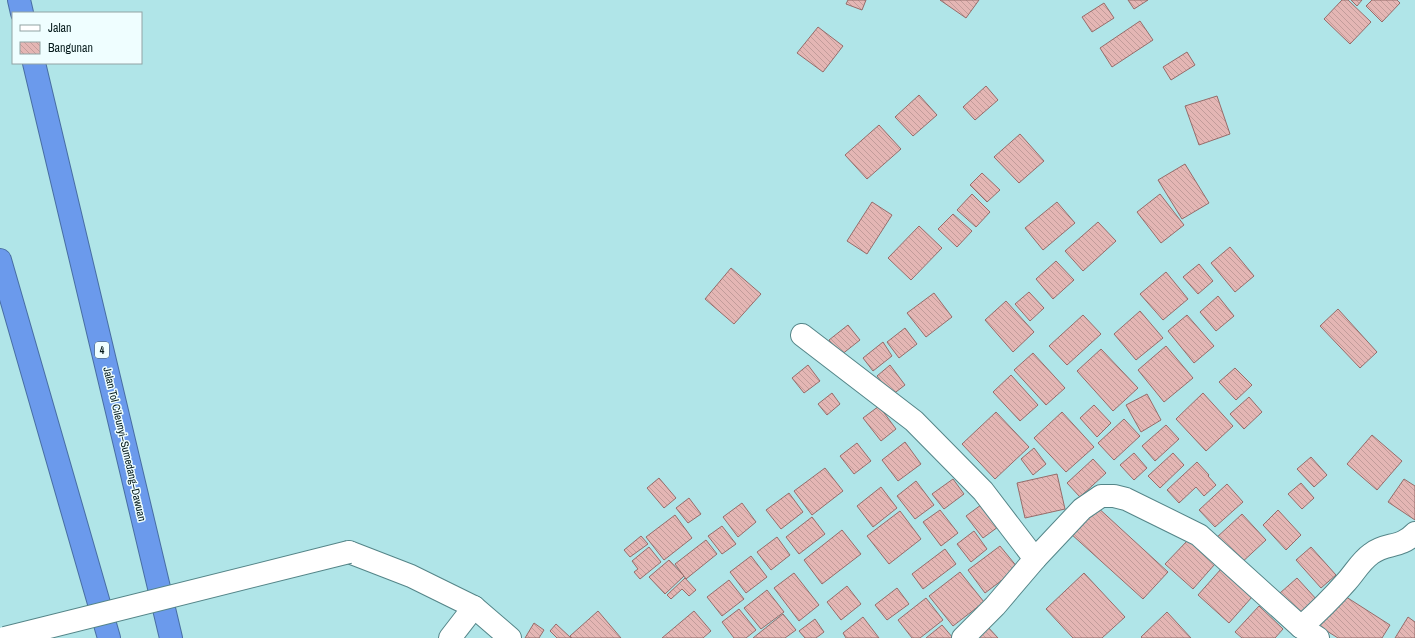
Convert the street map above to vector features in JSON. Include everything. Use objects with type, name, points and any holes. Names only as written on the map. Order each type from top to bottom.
[{"type":"highway","points":[[19,0],[22,12]]},
{"type":"highway","name":"Jalan Tol Cileunyi–Sumedang–Dawuan","points":[[34,64],[171,638]]},
{"type":"highway","points":[[0,260],[109,638]]},
{"type":"street","points":[[802,334],[914,421],[983,491],[1035,559]]},
{"type":"street","points":[[963,638],[995,606],[1035,559],[1082,509],[1101,496],[1114,496],[1126,499],[1199,535],[1309,633],[1322,608],[1368,556],[1373,552],[1403,543],[1410,539],[1415,532]]},
{"type":"street","points":[[5,638],[349,552],[411,576],[474,607],[510,638]]},
{"type":"street","points":[[450,638],[474,607]]},
{"type":"building","points":[[848,0],[866,0],[862,10],[846,4]]},
{"type":"building","points":[[940,0],[979,0],[966,18]]},
{"type":"building","points":[[1128,0],[1148,0],[1134,9]]},
{"type":"building","points":[[1342,0],[1348,0],[1371,22],[1350,44],[1324,19]]},
{"type":"building","points":[[1351,0],[1362,0],[1357,6]]},
{"type":"building","points":[[1372,0],[1397,0],[1400,3],[1382,22],[1366,6]]},
{"type":"building","points":[[1104,3],[1114,18],[1092,32],[1082,17]]},
{"type":"building","points":[[1140,21],[1153,40],[1112,67],[1100,48]]},
{"type":"building","points":[[818,27],[843,46],[823,72],[797,53]]},
{"type":"building","points":[[1187,52],[1195,65],[1171,80],[1163,67]]},
{"type":"building","points":[[986,86],[998,100],[975,120],[963,107]]},
{"type":"building","points":[[919,95],[937,115],[913,136],[895,117]]},
{"type":"building","points":[[1217,96],[1230,134],[1199,145],[1185,106]]},
{"type":"building","points":[[879,125],[901,149],[867,179],[845,155]]},
{"type":"building","points":[[1020,134],[1044,161],[1019,183],[994,157]]},
{"type":"building","points":[[1185,164],[1209,203],[1182,219],[1158,180]]},
{"type":"building","points":[[982,173],[1000,190],[987,202],[970,185]]},
{"type":"building","points":[[972,194],[990,212],[976,227],[957,210]]},
{"type":"building","points":[[1160,194],[1184,225],[1161,243],[1137,212]]},
{"type":"building","points":[[872,202],[892,215],[867,254],[847,241]]},
{"type":"building","points":[[1057,202],[1075,223],[1043,250],[1025,228]]},
{"type":"building","points":[[953,214],[972,231],[957,247],[938,229]]},
{"type":"building","points":[[1098,222],[1116,241],[1083,271],[1065,251]]},
{"type":"building","points":[[919,226],[942,248],[911,280],[888,258]]},
{"type":"building","points":[[1230,247],[1254,276],[1235,292],[1211,263]]},
{"type":"building","points":[[1056,261],[1074,280],[1053,299],[1036,279]]},
{"type":"building","points":[[1199,264],[1213,281],[1198,294],[1183,277]]},
{"type":"building","points":[[731,268],[761,294],[734,324],[705,299]]},
{"type":"building","points":[[1166,272],[1188,299],[1163,320],[1140,294]]},
{"type":"building","points":[[1029,292],[1044,308],[1030,321],[1015,304]]},
{"type":"building","points":[[934,293],[952,317],[926,337],[907,313]]},
{"type":"building","points":[[1218,296],[1234,316],[1216,331],[1200,312]]},
{"type":"building","points":[[1006,301],[1034,332],[1013,352],[985,320]]},
{"type":"building","points":[[1338,309],[1377,352],[1360,368],[1320,326]]},
{"type":"building","points":[[1140,311],[1163,338],[1136,360],[1114,334]]},
{"type":"building","points":[[1083,315],[1101,334],[1067,365],[1049,346]]},
{"type":"building","points":[[1187,315],[1214,346],[1194,363],[1168,331]]},
{"type":"building","points":[[848,325],[860,340],[841,355],[829,340]]},
{"type":"building","points":[[905,328],[917,344],[899,358],[887,342]]},
{"type":"building","points":[[883,342],[892,356],[873,371],[863,358]]},
{"type":"building","points":[[1166,346],[1193,378],[1164,402],[1138,370]]},
{"type":"building","points":[[1101,349],[1138,388],[1113,411],[1077,371]]},
{"type":"building","points":[[1033,353],[1065,388],[1046,405],[1014,370]]},
{"type":"building","points":[[808,365],[820,381],[804,393],[792,378]]},
{"type":"building","points":[[890,365],[905,385],[892,395],[877,376]]},
{"type":"building","points":[[1235,368],[1252,385],[1236,400],[1219,382]]},
{"type":"building","points":[[1011,375],[1038,405],[1020,421],[993,392]]},
{"type":"building","points":[[832,393],[840,404],[827,415],[818,404]]},
{"type":"building","points":[[1203,393],[1233,426],[1206,451],[1176,419]]},
{"type":"building","points":[[1147,394],[1161,420],[1141,432],[1126,405]]},
{"type":"building","points":[[1249,397],[1262,412],[1244,429],[1230,414]]},
{"type":"building","points":[[1094,405],[1111,423],[1097,437],[1080,418]]},
{"type":"building","points":[[879,406],[896,429],[881,441],[863,418]]},
{"type":"building","points":[[996,412],[1029,447],[995,479],[962,444]]},
{"type":"building","points":[[1062,412],[1094,447],[1066,472],[1034,438]]},
{"type":"building","points":[[1124,419],[1140,436],[1114,460],[1098,443]]},
{"type":"building","points":[[1166,425],[1179,439],[1155,461],[1142,446]]},
{"type":"building","points":[[1372,435],[1402,461],[1377,490],[1347,464]]},
{"type":"building","points":[[905,442],[921,464],[898,481],[882,460]]},
{"type":"building","points":[[857,443],[871,461],[854,474],[840,456]]},
{"type":"building","points":[[1034,448],[1046,464],[1033,475],[1021,459]]},
{"type":"building","points":[[1134,453],[1147,468],[1134,480],[1120,465]]},
{"type":"building","points":[[1173,453],[1184,465],[1160,488],[1148,476]]},
{"type":"building","points":[[1311,457],[1327,475],[1314,487],[1297,469]]},
{"type":"building","points":[[1093,459],[1106,473],[1080,497],[1067,483]]},
{"type":"building","points":[[1197,462],[1216,485],[1204,496],[1196,487],[1179,503],[1167,490]]},
{"type":"building","points":[[825,468],[843,491],[812,515],[794,491]]},
{"type":"building","points":[[1057,474],[1065,509],[1025,518],[1017,483]]},
{"type":"building","points":[[659,478],[676,498],[664,508],[647,488]]},
{"type":"building","points":[[953,479],[964,494],[944,509],[932,494]]},
{"type":"building","points":[[1404,479],[1415,486],[1415,520],[1388,502]]},
{"type":"building","points":[[916,481],[934,505],[915,519],[897,496]]},
{"type":"building","points":[[1301,483],[1314,498],[1302,509],[1288,494]]},
{"type":"building","points":[[1227,484],[1243,502],[1215,527],[1199,510]]},
{"type":"building","points":[[881,487],[897,508],[873,527],[857,506]]},
{"type":"building","points":[[789,493],[803,512],[781,529],[766,510]]},
{"type":"building","points":[[689,498],[701,514],[688,523],[676,508]]},
{"type":"building","points":[[985,502],[1002,524],[983,538],[966,516]]},
{"type":"building","points":[[742,503],[756,522],[738,537],[723,517]]},
{"type":"building","points":[[1095,505],[1168,572],[1143,599],[1070,533]]},
{"type":"building","points":[[940,510],[958,533],[941,546],[923,522]]},
{"type":"building","points":[[1278,510],[1301,535],[1286,550],[1263,525]]},
{"type":"building","points":[[900,511],[921,539],[889,564],[867,536]]},
{"type":"building","points":[[1242,514],[1266,540],[1239,565],[1215,539]]},
{"type":"building","points":[[675,515],[692,538],[664,560],[646,537]]},
{"type":"building","points":[[812,517],[825,534],[799,554],[786,537]]},
{"type":"building","points":[[722,526],[736,544],[722,554],[708,536]]},
{"type":"building","points":[[842,530],[861,554],[822,584],[804,560]]},
{"type":"building","points":[[974,531],[987,549],[971,562],[957,544]]},
{"type":"building","points":[[641,536],[648,544],[630,557],[624,550]]},
{"type":"building","points":[[777,537],[790,555],[771,570],[757,552]]},
{"type":"building","points":[[706,540],[717,554],[686,579],[675,564]]},
{"type":"building","points":[[1188,540],[1215,564],[1193,589],[1165,564]]},
{"type":"building","points":[[1000,546],[1018,568],[985,593],[968,570]]},
{"type":"building","points":[[649,547],[661,562],[640,579],[634,572],[638,569],[632,561]]},
{"type":"building","points":[[1311,547],[1336,575],[1321,588],[1296,560]]},
{"type":"building","points":[[945,549],[956,564],[923,589],[912,574]]},
{"type":"building","points":[[751,556],[767,577],[746,593],[730,572]]},
{"type":"building","points":[[669,560],[684,576],[665,594],[649,577]]},
{"type":"building","points":[[1221,569],[1252,597],[1229,623],[1198,595]]},
{"type":"building","points":[[960,572],[984,602],[953,626],[929,596]]},
{"type":"building","points":[[794,573],[819,605],[799,621],[774,588]]},
{"type":"building","points":[[1084,573],[1125,617],[1102,638],[1073,638],[1046,609]]},
{"type":"building","points":[[685,578],[696,590],[689,596],[682,589],[671,599],[667,595]]},
{"type":"building","points":[[1297,578],[1318,601],[1301,616],[1280,593]]},
{"type":"building","points":[[729,580],[744,599],[722,616],[707,597]]},
{"type":"building","points":[[847,586],[861,604],[841,620],[827,602]]},
{"type":"building","points":[[897,588],[909,604],[887,620],[875,605]]},
{"type":"building","points":[[767,590],[784,612],[761,629],[744,608]]},
{"type":"building","points":[[1340,593],[1390,625],[1382,638],[1338,638],[1319,626]]},
{"type":"building","points":[[926,598],[943,620],[920,638],[912,638],[898,620]]},
{"type":"building","points":[[1259,606],[1283,629],[1275,638],[1242,638],[1235,632]]},
{"type":"building","points":[[739,609],[756,630],[746,638],[734,638],[722,622]]},
{"type":"building","points":[[598,611],[621,638],[572,638],[570,636]]},
{"type":"building","points":[[694,611],[711,631],[703,638],[662,638]]},
{"type":"building","points":[[1167,612],[1191,638],[1141,637]]},
{"type":"building","points":[[783,614],[796,630],[785,638],[753,638]]},
{"type":"building","points":[[863,617],[879,638],[846,638],[843,633]]},
{"type":"building","points":[[1408,617],[1415,622],[1415,638],[1395,638]]},
{"type":"building","points":[[815,619],[824,632],[816,638],[805,638],[799,631]]},
{"type":"building","points":[[534,623],[544,630],[539,638],[525,638]]},
{"type":"building","points":[[556,624],[571,638],[557,638],[550,631]]},
{"type":"building","points":[[942,625],[953,638],[926,638]]},
{"type":"building","points":[[987,626],[998,638],[975,638]]}]
